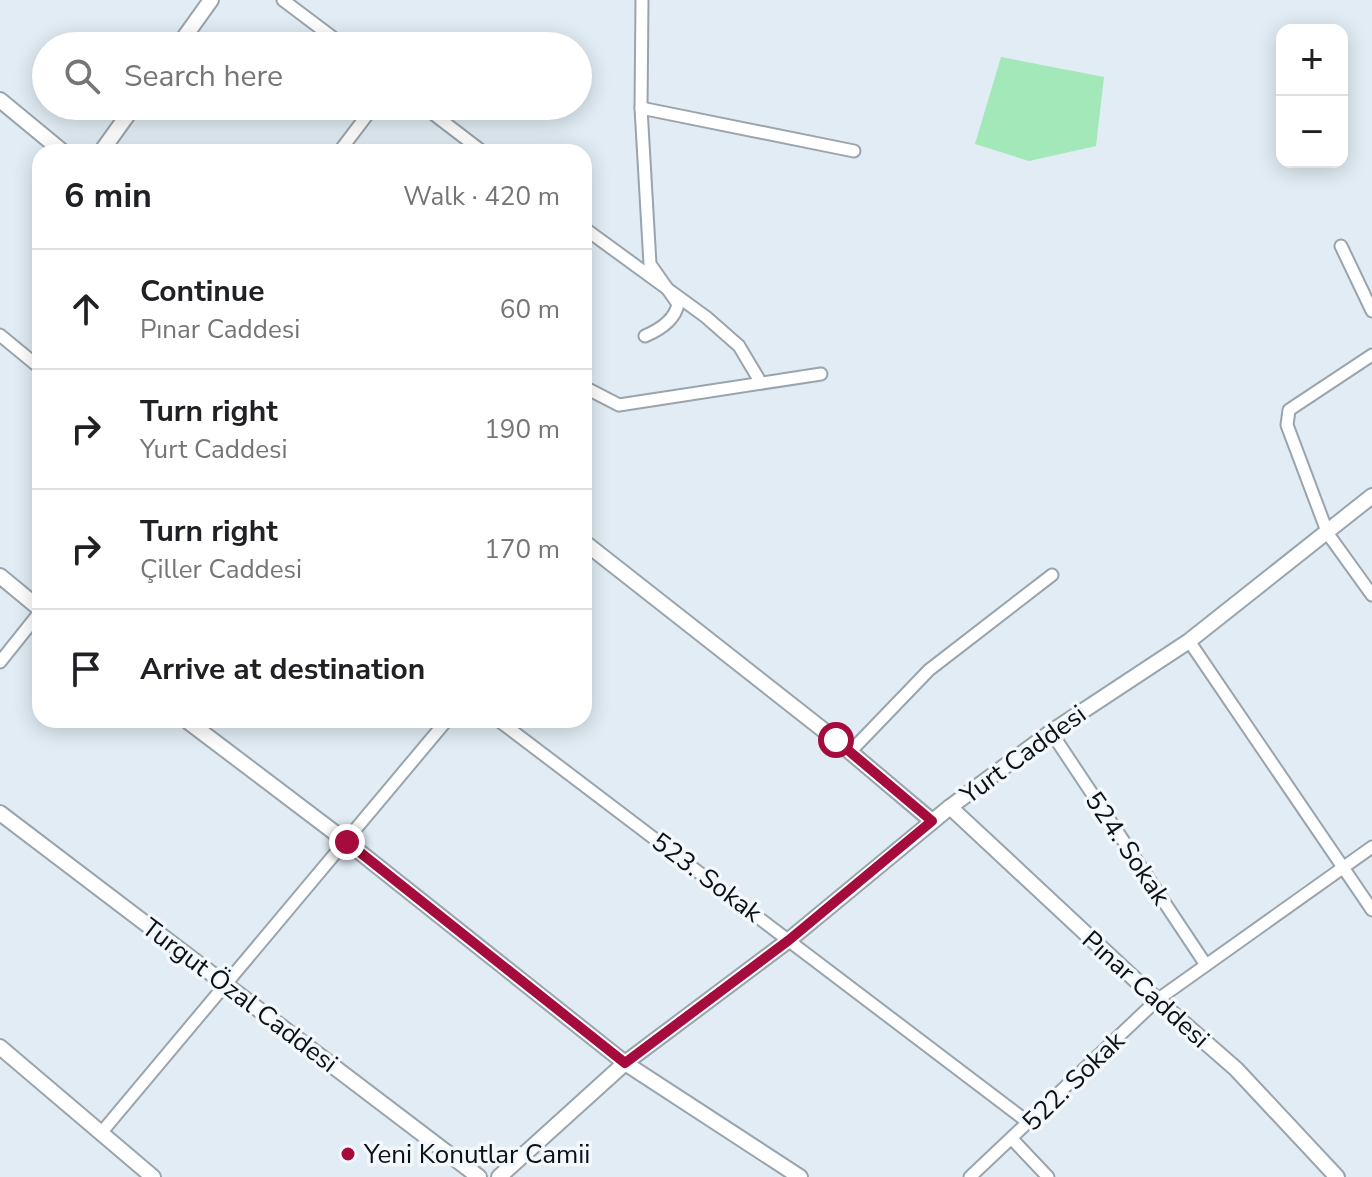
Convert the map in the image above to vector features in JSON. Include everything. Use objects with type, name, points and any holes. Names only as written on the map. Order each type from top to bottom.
[{"type":"street","points":[[188,32],[211,0]]},
{"type":"street","points":[[283,0],[325,32]]},
{"type":"street","points":[[642,0],[641,108],[650,264],[678,304],[676,314],[657,331],[645,336]]},
{"type":"street","points":[[0,100],[53,144]]},
{"type":"street","points":[[641,108],[854,151]]},
{"type":"street","points":[[107,144],[124,120]]},
{"type":"street","points":[[345,144],[363,120]]},
{"type":"street","points":[[441,120],[473,144]]},
{"type":"street","points":[[592,234],[706,317],[739,346],[761,383]]},
{"type":"street","points":[[1341,246],[1372,311]]},
{"type":"street","points":[[0,335],[32,361]]},
{"type":"street","points":[[1372,355],[1289,410],[1287,425],[1328,534],[1372,595]]},
{"type":"street","points":[[592,391],[619,405],[821,374]]},
{"type":"street","name":"Yurt Caddesi","points":[[499,1177],[625,1063],[789,940],[932,821],[1051,732],[1189,641],[1328,534],[1372,496]]},
{"type":"street","points":[[592,552],[850,752],[932,821]]},
{"type":"street","points":[[850,752],[929,670],[1052,575]]},
{"type":"street","points":[[0,576],[32,603]]},
{"type":"street","points":[[0,662],[32,620]]},
{"type":"street","points":[[1189,641],[1372,910]]},
{"type":"street","points":[[197,728],[347,842],[625,1063],[800,1177]]},
{"type":"street","points":[[101,1133],[440,728]]},
{"type":"street","name":"523. Sokak","points":[[509,728],[1029,1123]]},
{"type":"street","name":"524. Sokak","points":[[1051,732],[1206,965]]},
{"type":"street","name":"Pınar Caddesi","points":[[950,807],[1157,1000],[1236,1069],[1337,1177]]},
{"type":"street","name":"Turgut Özal Caddesi","points":[[0,813],[479,1177]]},
{"type":"street","name":"522. Sokak","points":[[970,1177],[1157,1000],[1372,847]]},
{"type":"street","points":[[0,1047],[153,1177]]},
{"type":"street","points":[[1012,1139],[1048,1177]]},
{"type":"green space","points":[[1001,57],[1104,77],[1096,146],[1029,161],[975,144]]},
{"type":"place","name":"Yeni Konutlar Camii","points":[[348,1154]]},
{"type":"route","points":[[347,842],[625,1063],[789,940],[932,821],[836,740]]}]
